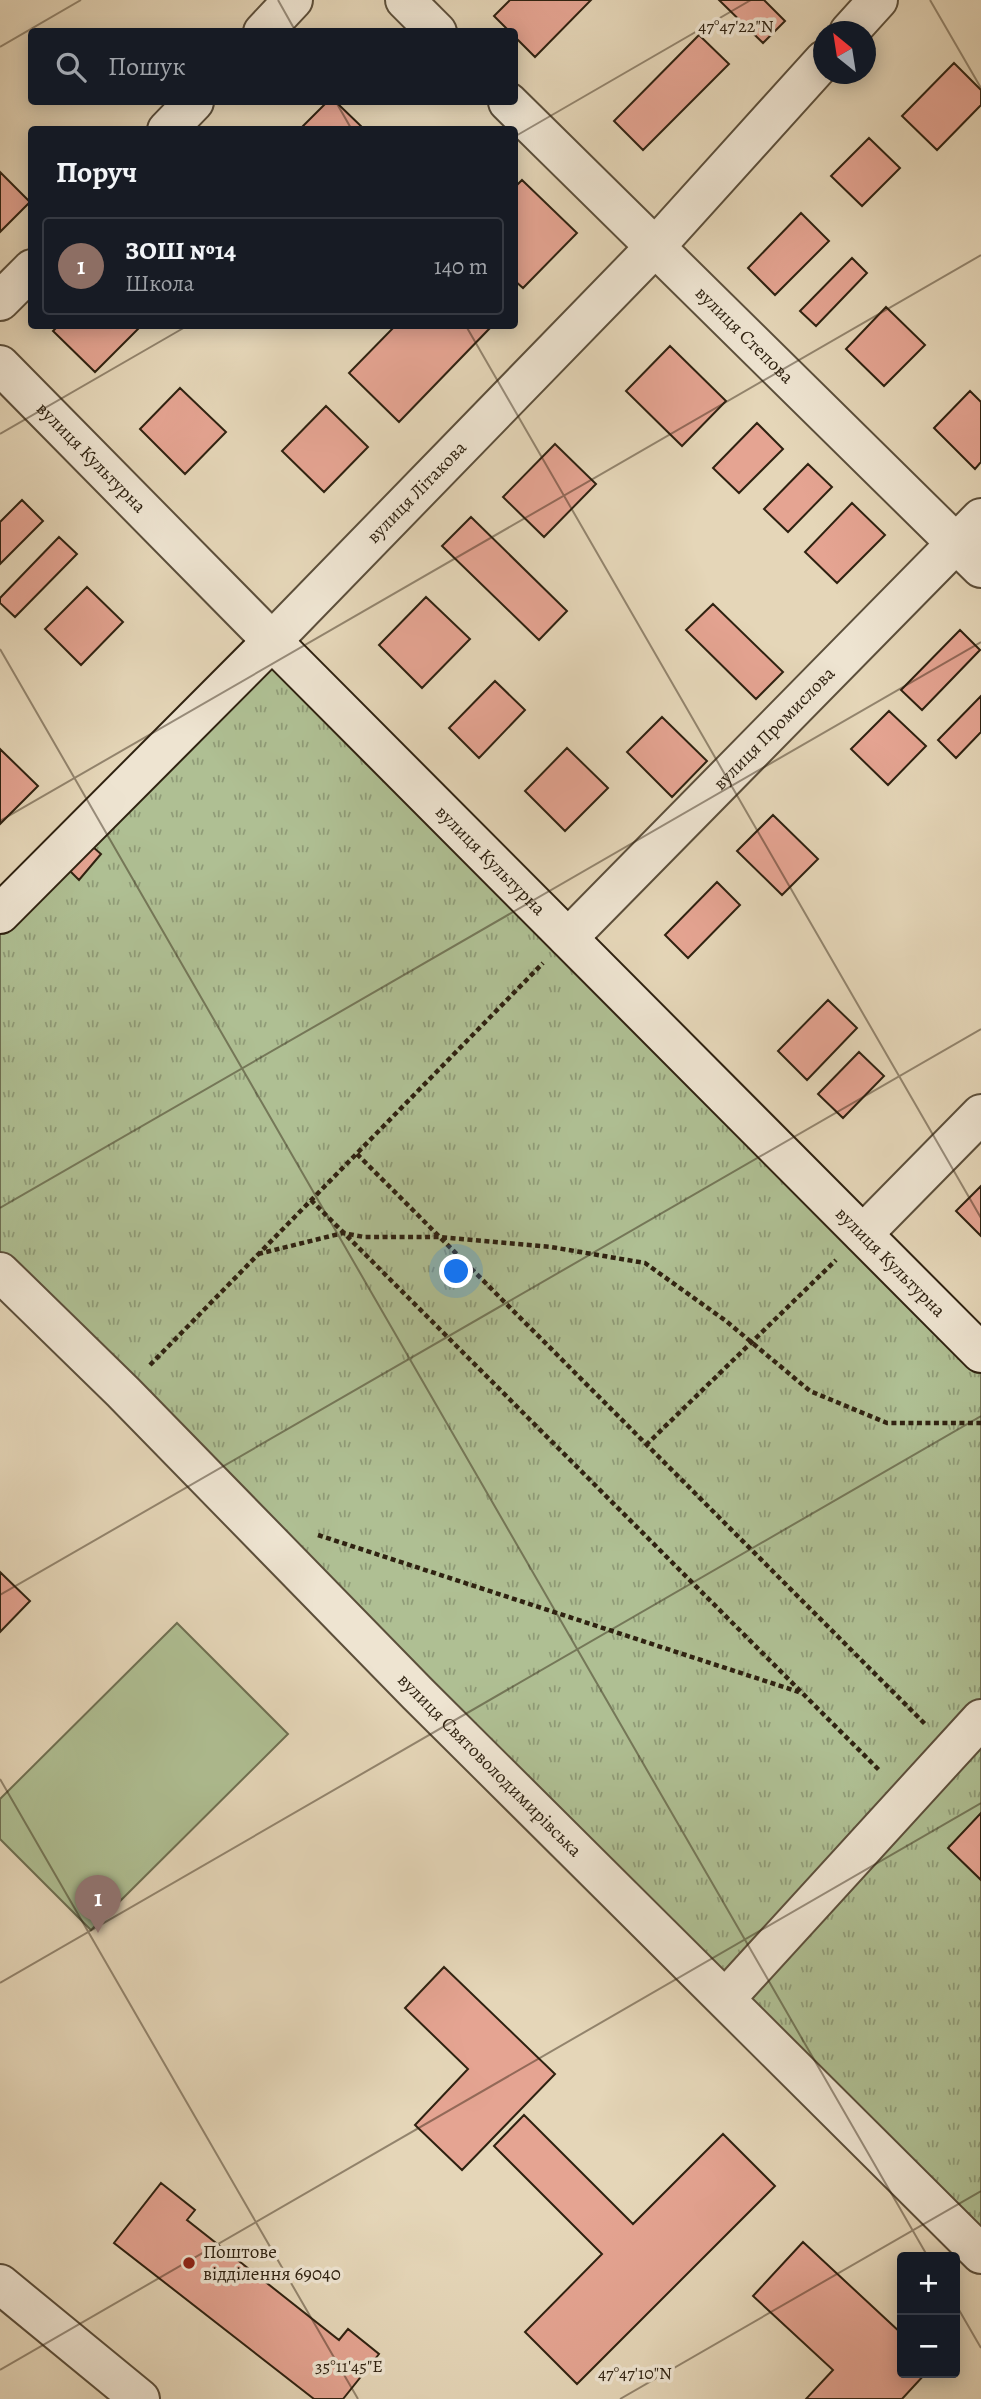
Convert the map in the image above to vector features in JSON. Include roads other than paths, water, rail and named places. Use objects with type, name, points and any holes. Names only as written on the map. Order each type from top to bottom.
[{"type":"street","points":[[267,28],[293,0]]},
{"type":"street","points":[[405,0],[433,28]]},
{"type":"street","points":[[859,21],[877,0]]},
{"type":"street","name":"вулиця Літакова","points":[[0,914],[655,247],[813,72]]},
{"type":"street","points":[[171,126],[191,105]]},
{"type":"street","name":"вулиця Степова","points":[[511,105],[655,247],[973,544]]},
{"type":"street","points":[[0,301],[28,273]]},
{"type":"street","name":"вулиця Культурна","points":[[0,365],[271,641],[981,1353]]},
{"type":"street","name":"вулиця Промислова","points":[[568,938],[973,544]]},
{"type":"street","points":[[863,1234],[981,1114]]},
{"type":"street","name":"вулиця Святоволодимирівська","points":[[0,1272],[123,1392],[418,1694],[981,2254]]},
{"type":"street","points":[[726,1998],[981,1719]]},
{"type":"street","points":[[0,2284],[140,2399]]},
{"type":"place","name":"ЗОШ №14","points":[[98,1933]]},
{"type":"place","name":"Поштове відділення 69040","points":[[189,2263]]}]
